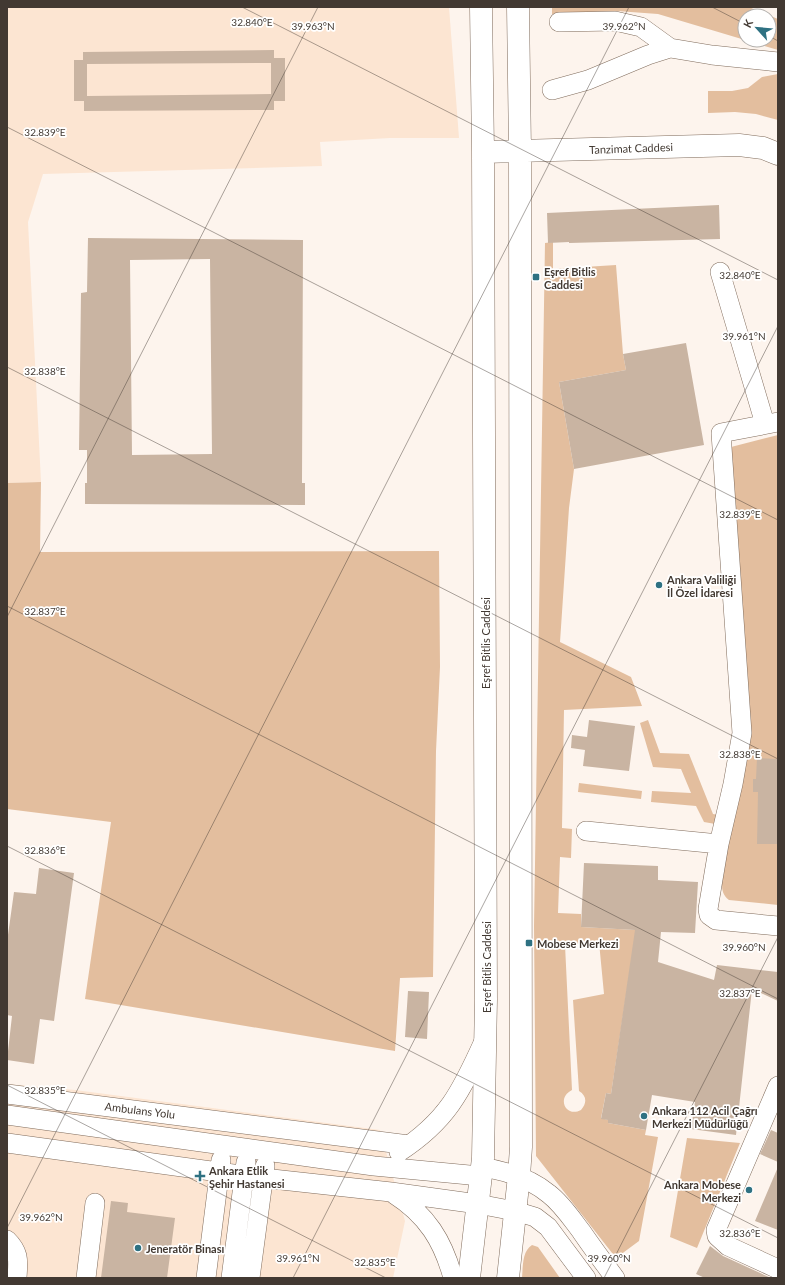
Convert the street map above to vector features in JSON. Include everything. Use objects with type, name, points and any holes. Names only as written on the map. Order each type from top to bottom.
[{"type":"main road","name":"Eşref Bitlis Caddesi","points":[[469,1278],[481,1172],[485,1038],[483,152],[481,7]]},
{"type":"main road","points":[[508,1278],[521,1147],[520,151],[518,7]]},
{"type":"main road","name":"Tanzimat Caddesi","points":[[483,152],[739,145],[763,148],[778,154]]},
{"type":"street","points":[[559,22],[615,21],[641,27],[670,48],[712,55],[778,62]]},
{"type":"street","points":[[552,90],[588,80],[641,57],[670,48]]},
{"type":"street","points":[[720,272],[772,423],[721,433],[742,733],[733,784],[719,844],[708,909],[709,915],[716,920],[778,926]]},
{"type":"street","points":[[586,831],[719,844]]},
{"type":"street","points":[[374,1166],[409,1145],[433,1126],[455,1099],[466,1081],[485,1038]]},
{"type":"street","points":[[778,1086],[716,1230],[717,1236],[728,1246],[778,1269]]},
{"type":"street","name":"Ambulans Yolu","points":[[7,1094],[409,1145]]},
{"type":"street","points":[[7,1115],[374,1166],[481,1172],[505,1171],[519,1176],[542,1189],[560,1205],[615,1278]]},
{"type":"street","points":[[206,1278],[218,1172],[228,1121]]},
{"type":"street","points":[[231,1278],[252,1125]]},
{"type":"street","points":[[250,1278],[263,1178],[274,1128]]},
{"type":"street","points":[[7,1143],[263,1178],[391,1192],[478,1204],[515,1211],[535,1217],[548,1227],[586,1278]]},
{"type":"street","points":[[391,1192],[416,1210],[431,1228],[443,1248],[453,1278]]},
{"type":"street","points":[[86,1278],[95,1203]]},
{"type":"street","points":[[7,1240],[18,1255],[17,1278]]},
{"type":"shaded area","points":[[7,7],[449,7],[459,138],[390,138],[320,142],[322,166],[43,174],[28,222],[41,482],[7,483]]},
{"type":"shaded area","points":[[552,7],[751,8],[737,8],[737,38],[658,14],[617,11],[552,14]]},
{"type":"shaded area","points":[[777,19],[778,19],[778,50],[771,48],[777,48]]},
{"type":"shaded area","points":[[778,74],[778,120],[756,114],[735,112],[708,113],[708,91],[732,91],[748,88],[762,77]]},
{"type":"shaded area","points":[[553,242],[553,269],[616,265],[623,354],[626,370],[559,382],[574,469],[569,508],[560,642],[631,677],[642,706],[564,710],[562,828],[572,829],[571,858],[560,857],[558,913],[581,914],[581,927],[636,930],[611,1094],[606,1093],[601,1118],[608,1120],[608,1123],[646,1130],[645,1135],[658,1137],[639,1241],[616,1258],[536,1156],[534,926],[545,243]],"holes":[[[599,942],[604,994],[573,1000],[579,1091],[584,1095],[585,1102],[581,1110],[576,1112],[571,1111],[567,1109],[564,1102],[567,1093],[572,1090],[565,945]]]},
{"type":"shaded area","points":[[778,435],[778,905],[729,900],[726,898],[722,890],[722,877],[747,732],[731,447]]},
{"type":"shaded area","points":[[41,482],[40,552],[439,551],[440,667],[436,751],[433,977],[400,978],[395,1051],[85,999],[111,822],[7,809],[7,483]]},
{"type":"shaded area","points":[[648,720],[660,753],[689,754],[713,814],[723,816],[721,825],[704,822],[696,806],[651,802],[652,791],[691,793],[681,769],[653,767],[640,723]]},
{"type":"shaded area","points":[[579,783],[642,791],[641,799],[578,792]]},
{"type":"shaded area","name":"Ankara Etlik Şehir Hastanesi","points":[[7,1084],[75,1090],[380,1130],[405,1221],[393,1278],[7,1278]]},
{"type":"shaded area","points":[[687,1138],[740,1143],[697,1248],[670,1237]]},
{"type":"shaded area","points":[[532,1245],[538,1247],[560,1278],[522,1278],[526,1251]]},
{"type":"building","points":[[274,50],[274,58],[285,58],[285,101],[274,101],[274,110],[84,111],[84,101],[74,101],[74,60],[83,60],[83,52]],"holes":[[[271,63],[271,94],[87,96],[87,64]]]},
{"type":"building","points":[[719,205],[720,239],[548,243],[547,213]]},
{"type":"building","points":[[88,238],[303,240],[302,483],[305,483],[305,505],[85,504],[85,483],[87,483],[87,450],[79,450],[81,293],[87,292]],"holes":[[[210,259],[212,454],[132,455],[130,260]]]},
{"type":"building","points":[[686,343],[704,445],[574,469],[559,382],[626,370],[623,354]]},
{"type":"building","points":[[589,720],[635,726],[629,771],[583,766],[585,750],[571,748],[572,735],[587,737]]},
{"type":"building","points":[[757,758],[778,759],[778,844],[757,844],[758,792],[753,792],[753,779],[756,779]]},
{"type":"building","points":[[584,863],[658,866],[658,880],[698,882],[695,933],[661,932],[658,962],[714,980],[717,965],[778,972],[778,1001],[752,989],[736,1135],[691,1129],[695,1102],[652,1095],[646,1130],[608,1123],[608,1120],[601,1119],[606,1093],[611,1094],[635,930],[581,927]]},
{"type":"building","points":[[39,868],[74,873],[54,1021],[40,1019],[34,1064],[7,1060],[12,1016],[7,1015],[7,942],[14,892],[36,894]]},
{"type":"building","points":[[408,991],[429,992],[427,1039],[405,1037]]},
{"type":"building","points":[[771,1130],[778,1133],[778,1162],[760,1154]]},
{"type":"building","points":[[778,1167],[778,1230],[755,1221]]},
{"type":"building","name":"Jeneratör Binası","points":[[111,1201],[128,1203],[127,1212],[175,1218],[167,1278],[101,1278]]},
{"type":"building","points":[[710,1246],[723,1256],[771,1278],[705,1278],[696,1274]]},
{"type":"place","name":"Eşref Bitlis Caddesi","points":[[536,277]]},
{"type":"place","name":"Ankara Valiliği İl Özel İdaresi","points":[[659,585]]},
{"type":"place","name":"Mobese Merkezi","points":[[529,943]]},
{"type":"place","name":"Ankara 112 Acil Çağrı Merkezi Müdürlüğü","points":[[644,1116]]},
{"type":"place","name":"Ankara Etlik Şehir Hastanesi","points":[[200,1176]]},
{"type":"place","name":"Ankara Mobese Merkezi","points":[[749,1190]]},
{"type":"place","name":"Jeneratör Binası","points":[[138,1248]]}]
